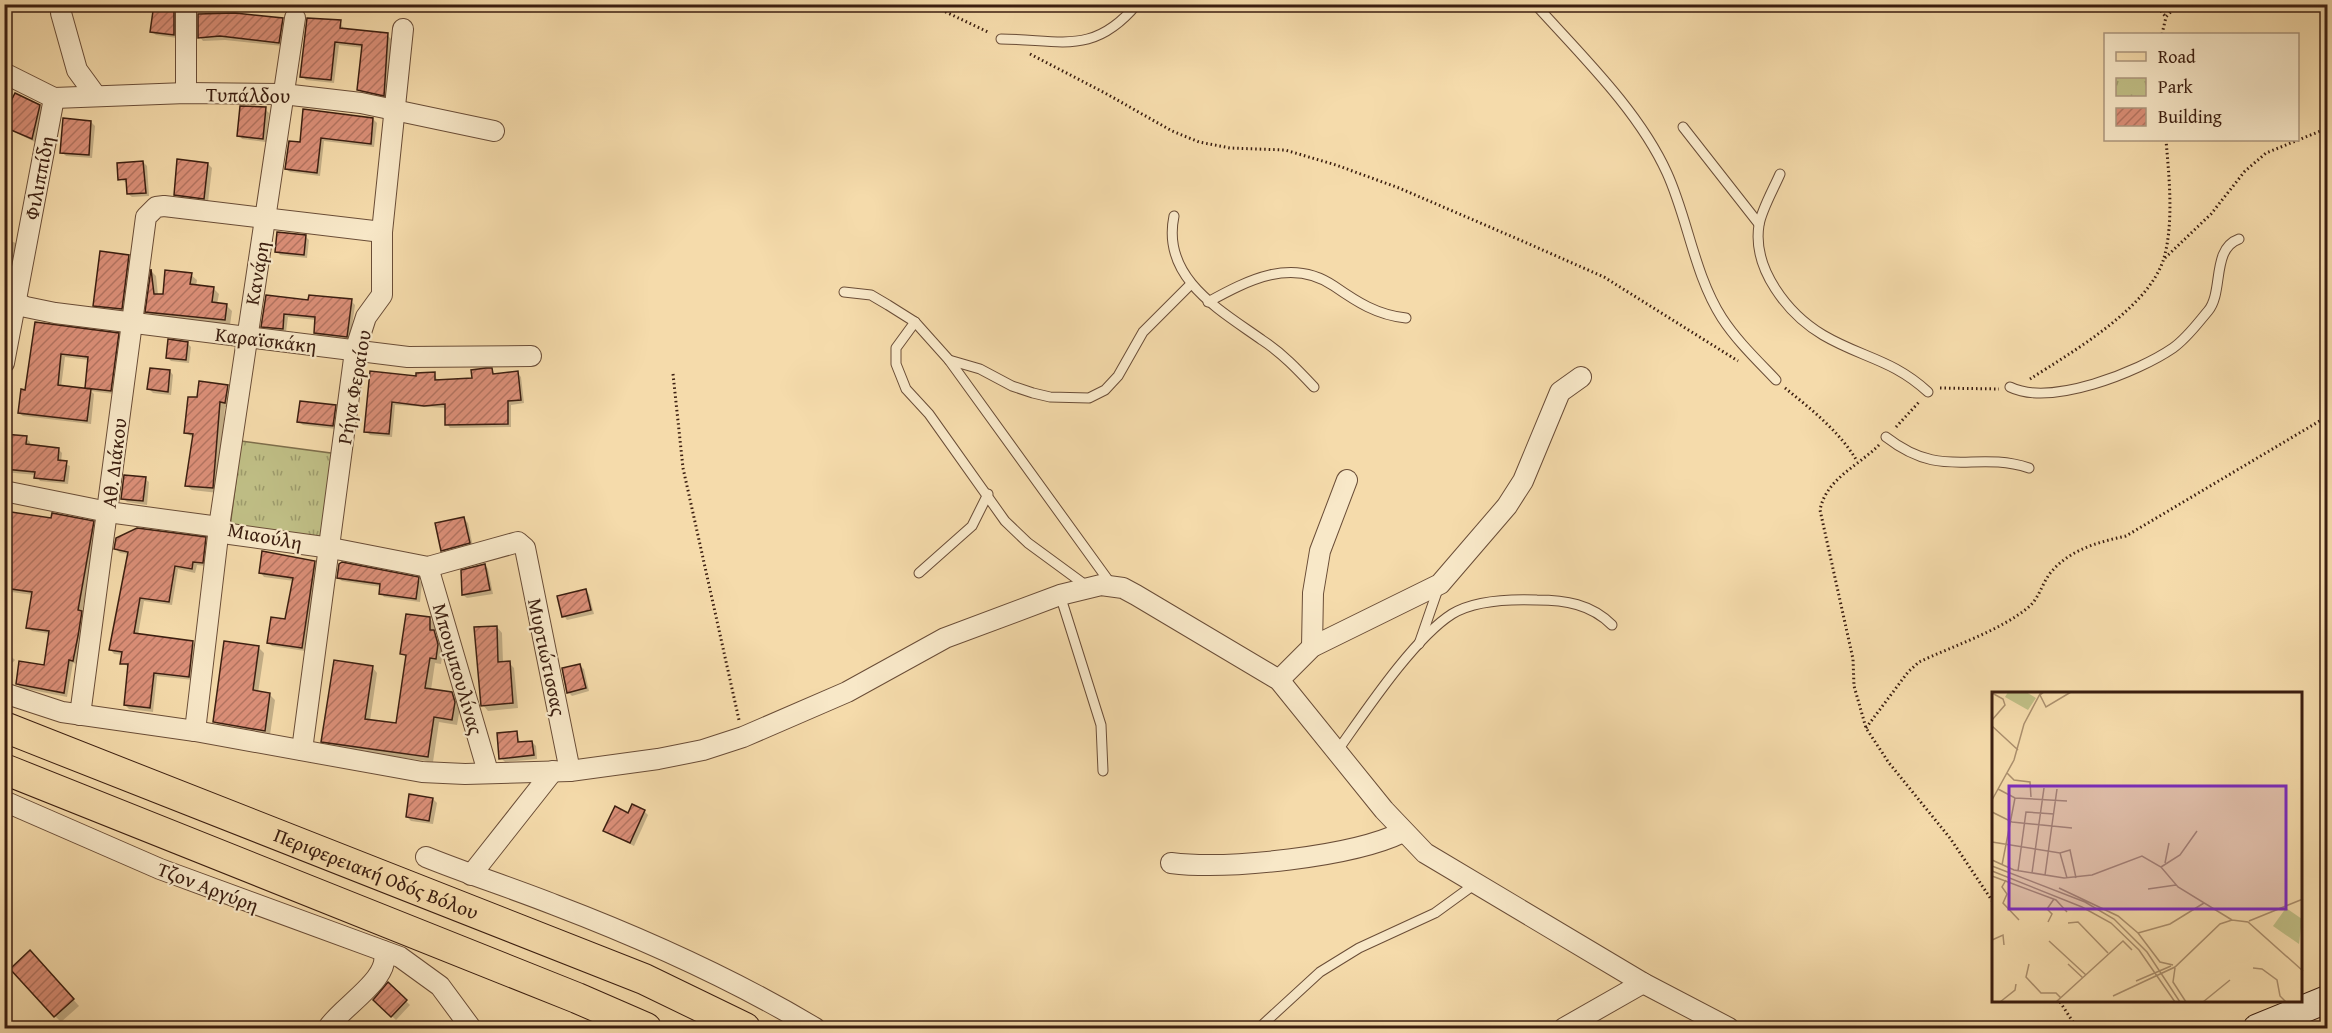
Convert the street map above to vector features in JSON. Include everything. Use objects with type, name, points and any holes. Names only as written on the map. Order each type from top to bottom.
[{"type":"main road","name":"Περιφερειακή Οδός Βόλου","points":[[4,728],[644,979],[745,1029]]},
{"type":"main road","name":"Περιφερειακή Οδός Βόλου","points":[[4,769],[567,994],[645,1029]]},
{"type":"street","points":[[186,4],[186,93]]},
{"type":"street","points":[[61,13],[77,70],[96,96]]},
{"type":"street","name":"Κανάρη","points":[[195,731],[219,527],[295,18]]},
{"type":"street","name":"Ρήγα Φεραίου","points":[[302,750],[331,548],[355,351],[366,317],[382,298],[382,232],[403,29]]},
{"type":"street","name":"Τυπάλδου","points":[[4,73],[54,98],[186,93],[283,94],[394,109],[494,130]]},
{"type":"street","name":"Φιλιππίδη","points":[[4,363],[10,300],[54,98]]},
{"type":"street","name":"Αθ. Διάκου","points":[[80,715],[146,217],[150,212],[164,206],[266,216]]},
{"type":"street","points":[[266,216],[382,232]]},
{"type":"street","name":"Καραϊσκάκη","points":[[10,300],[55,313],[355,351],[428,358],[531,356]]},
{"type":"street","points":[[1279,680],[1312,647],[1440,584],[1507,506],[1523,481],[1560,392],[1581,377]]},
{"type":"street","points":[[1312,647],[1313,593],[1320,551],[1347,480]]},
{"type":"street","name":"Μιαούλη","points":[[4,491],[108,512],[219,527],[230,534],[331,548],[428,567],[514,541],[522,544]]},
{"type":"street","name":"Μυρτιώτισσας","points":[[522,544],[561,771]]},
{"type":"street","name":"Μπουμπουλίνας","points":[[428,567],[488,772]]},
{"type":"street","points":[[4,693],[43,707],[80,715],[195,731],[422,772],[465,774],[561,771],[658,759],[703,750],[742,737],[847,692],[945,638],[1060,595],[1112,585],[1130,591],[1279,680],[1403,832],[1425,853],[1643,983],[1729,1029]]},
{"type":"street","points":[[471,875],[561,771]]},
{"type":"street","name":"Τζον Αργύρη","points":[[4,801],[160,869],[383,951],[414,965],[440,986],[471,1029]]},
{"type":"street","points":[[1171,863],[1200,867],[1299,858],[1389,839],[1403,832]]},
{"type":"street","points":[[426,857],[555,905],[640,940],[738,986],[815,1029]]},
{"type":"street","points":[[328,1029],[380,975],[385,961],[383,951]]},
{"type":"street","points":[[1564,1029],[1643,983]]},
{"type":"street","points":[[2258,1029],[2328,999]]},
{"type":"lane","points":[[1001,39],[1072,44],[1104,33],[1137,4]]},
{"type":"lane","points":[[1535,4],[1593,69],[1654,148],[1667,174],[1707,287],[1722,317],[1776,380]]},
{"type":"lane","points":[[1683,127],[1759,224]]},
{"type":"lane","points":[[1780,174],[1759,224],[1759,247],[1766,274],[1793,311],[1822,335],[1891,364],[1910,376],[1928,392]]},
{"type":"lane","points":[[1174,216],[1173,243],[1190,285],[1208,302],[1278,352],[1314,387]]},
{"type":"lane","points":[[2010,387],[2022,393],[2062,393],[2143,367],[2175,347],[2213,304],[2224,255],[2228,246],[2239,239]]},
{"type":"lane","points":[[1208,302],[1248,282],[1297,271],[1322,280],[1376,312],[1406,318]]},
{"type":"lane","points":[[949,360],[980,369],[1012,386],[1050,398],[1089,398],[1105,390],[1119,376],[1143,332],[1190,285]]},
{"type":"lane","points":[[844,292],[871,295],[915,322],[949,360],[1112,585]]},
{"type":"lane","points":[[915,322],[896,348],[896,364],[906,388],[929,414],[1005,521],[1028,543],[1089,588]]},
{"type":"lane","points":[[1886,437],[1904,450],[1925,460],[1948,464],[2003,463],[2029,468]]},
{"type":"lane","points":[[919,573],[972,526],[988,495]]},
{"type":"lane","points":[[1418,646],[1440,584]]},
{"type":"lane","points":[[1060,595],[1101,725],[1103,771]]},
{"type":"lane","points":[[1338,750],[1380,692],[1418,646],[1454,613],[1475,605],[1503,601],[1564,600],[1587,608],[1612,625]]},
{"type":"lane","points":[[1259,1029],[1320,972],[1359,948],[1435,913],[1475,884]]},
{"type":"path","points":[[929,4],[1105,93],[1172,131],[1199,142],[1230,148],[1285,150],[1336,165],[1399,188],[1604,277],[1654,306],[1718,350],[1776,380],[1830,427],[1848,446],[1857,461]]},
{"type":"path","points":[[2155,4],[2166,17]]},
{"type":"path","points":[[2162,33],[2166,17],[2178,4]]},
{"type":"path","points":[[2299,140],[2328,128]]},
{"type":"path","points":[[2164,259],[2169,224],[2166,141]]},
{"type":"path","points":[[1992,901],[1950,838],[1889,764],[1866,728],[1854,686],[1853,659],[1820,510],[1822,502],[1831,486],[1886,437],[1928,392],[1941,388],[1986,391],[2010,387],[2030,379],[2092,339],[2144,292],[2164,259],[2211,214],[2245,171],[2266,153],[2296,141]]},
{"type":"path","points":[[673,374],[683,468],[742,737]]},
{"type":"path","points":[[1866,728],[1908,672],[1919,662],[2009,620],[2030,606],[2051,572],[2070,556],[2097,543],[2126,536],[2328,416]]},
{"type":"path","points":[[2061,1003],[2077,1029]]},
{"type":"green space","points":[[241,441],[338,454],[326,541],[230,527]]},
{"type":"building","points":[[154,4],[174,4],[174,35],[150,32]]},
{"type":"building","points":[[235,13],[283,18],[279,43],[220,36],[198,38],[198,14]]},
{"type":"building","points":[[307,18],[341,20],[340,28],[388,33],[384,96],[357,90],[362,45],[335,42],[331,80],[300,77]]},
{"type":"building","points":[[15,93],[40,105],[32,139],[4,127],[4,115]]},
{"type":"building","points":[[240,106],[266,107],[263,139],[237,136]]},
{"type":"building","points":[[303,109],[373,118],[371,144],[321,138],[317,173],[285,169],[289,141],[300,142]]},
{"type":"building","points":[[63,118],[91,121],[89,155],[60,153]]},
{"type":"building","points":[[177,159],[208,163],[204,199],[174,195]]},
{"type":"building","points":[[143,161],[146,193],[127,194],[126,179],[118,180],[117,163]]},
{"type":"building","points":[[277,232],[306,235],[304,255],[275,252]]},
{"type":"building","points":[[100,251],[129,255],[122,309],[93,306]]},
{"type":"building","points":[[151,269],[154,294],[163,294],[165,270],[192,273],[190,284],[214,287],[212,302],[227,304],[225,320],[145,312]]},
{"type":"building","points":[[266,295],[308,300],[309,295],[352,299],[347,337],[314,333],[315,317],[284,314],[283,329],[261,327]]},
{"type":"building","points":[[35,322],[119,333],[111,391],[85,388],[88,357],[61,354],[58,385],[91,389],[87,421],[18,413],[21,389],[25,390]]},
{"type":"building","points":[[168,339],[188,342],[186,360],[166,358]]},
{"type":"building","points":[[150,368],[170,370],[168,392],[147,389]]},
{"type":"building","points":[[492,368],[493,374],[518,371],[521,400],[508,401],[508,424],[445,425],[445,404],[424,406],[392,402],[389,434],[364,432],[370,371],[416,376],[416,373],[435,372],[435,380],[472,378],[471,370]]},
{"type":"building","points":[[199,381],[228,385],[225,403],[220,402],[213,488],[185,486],[193,434],[184,433],[188,397],[197,397]]},
{"type":"building","points":[[300,401],[336,405],[333,426],[297,422]]},
{"type":"building","points":[[4,434],[27,436],[26,444],[59,448],[58,460],[67,461],[64,481],[34,478],[35,472],[4,469]]},
{"type":"building","points":[[124,475],[146,477],[143,501],[121,499]]},
{"type":"building","points":[[11,512],[51,518],[52,513],[94,521],[78,610],[82,611],[78,636],[73,661],[69,660],[64,693],[16,684],[19,661],[44,665],[49,631],[26,628],[32,592],[4,588],[4,549]]},
{"type":"building","points":[[464,517],[470,543],[441,551],[435,523]]},
{"type":"building","points":[[137,528],[206,537],[203,563],[193,562],[192,569],[175,566],[169,602],[140,598],[134,633],[193,641],[189,677],[154,673],[150,708],[124,705],[128,664],[120,664],[122,652],[109,650],[128,552],[114,549],[116,538]]},
{"type":"building","points":[[262,551],[315,561],[302,648],[267,643],[271,617],[285,619],[293,578],[259,573]]},
{"type":"building","points":[[342,562],[419,577],[416,599],[379,594],[380,584],[337,578],[339,564]]},
{"type":"building","points":[[485,564],[490,590],[462,595],[461,570]]},
{"type":"building","points":[[586,589],[591,610],[562,617],[557,596]]},
{"type":"building","points":[[406,614],[430,617],[430,630],[434,630],[438,644],[436,659],[430,658],[425,688],[452,692],[455,702],[452,720],[434,717],[428,757],[321,742],[334,660],[373,666],[365,719],[396,723],[406,655],[400,654]]},
{"type":"building","points":[[497,626],[498,662],[510,661],[513,703],[481,706],[474,627]]},
{"type":"building","points":[[224,641],[259,646],[253,690],[270,693],[265,731],[213,722]]},
{"type":"building","points":[[580,664],[586,688],[567,693],[562,668]]},
{"type":"building","points":[[517,731],[518,742],[532,741],[534,755],[499,759],[497,733]]},
{"type":"building","points":[[409,794],[433,798],[429,821],[406,817]]},
{"type":"building","points":[[632,804],[645,810],[630,843],[603,831],[615,806],[628,813]]},
{"type":"building","points":[[30,950],[74,999],[54,1017],[10,969]]},
{"type":"building","points":[[388,982],[407,1000],[391,1017],[373,1000]]}]
